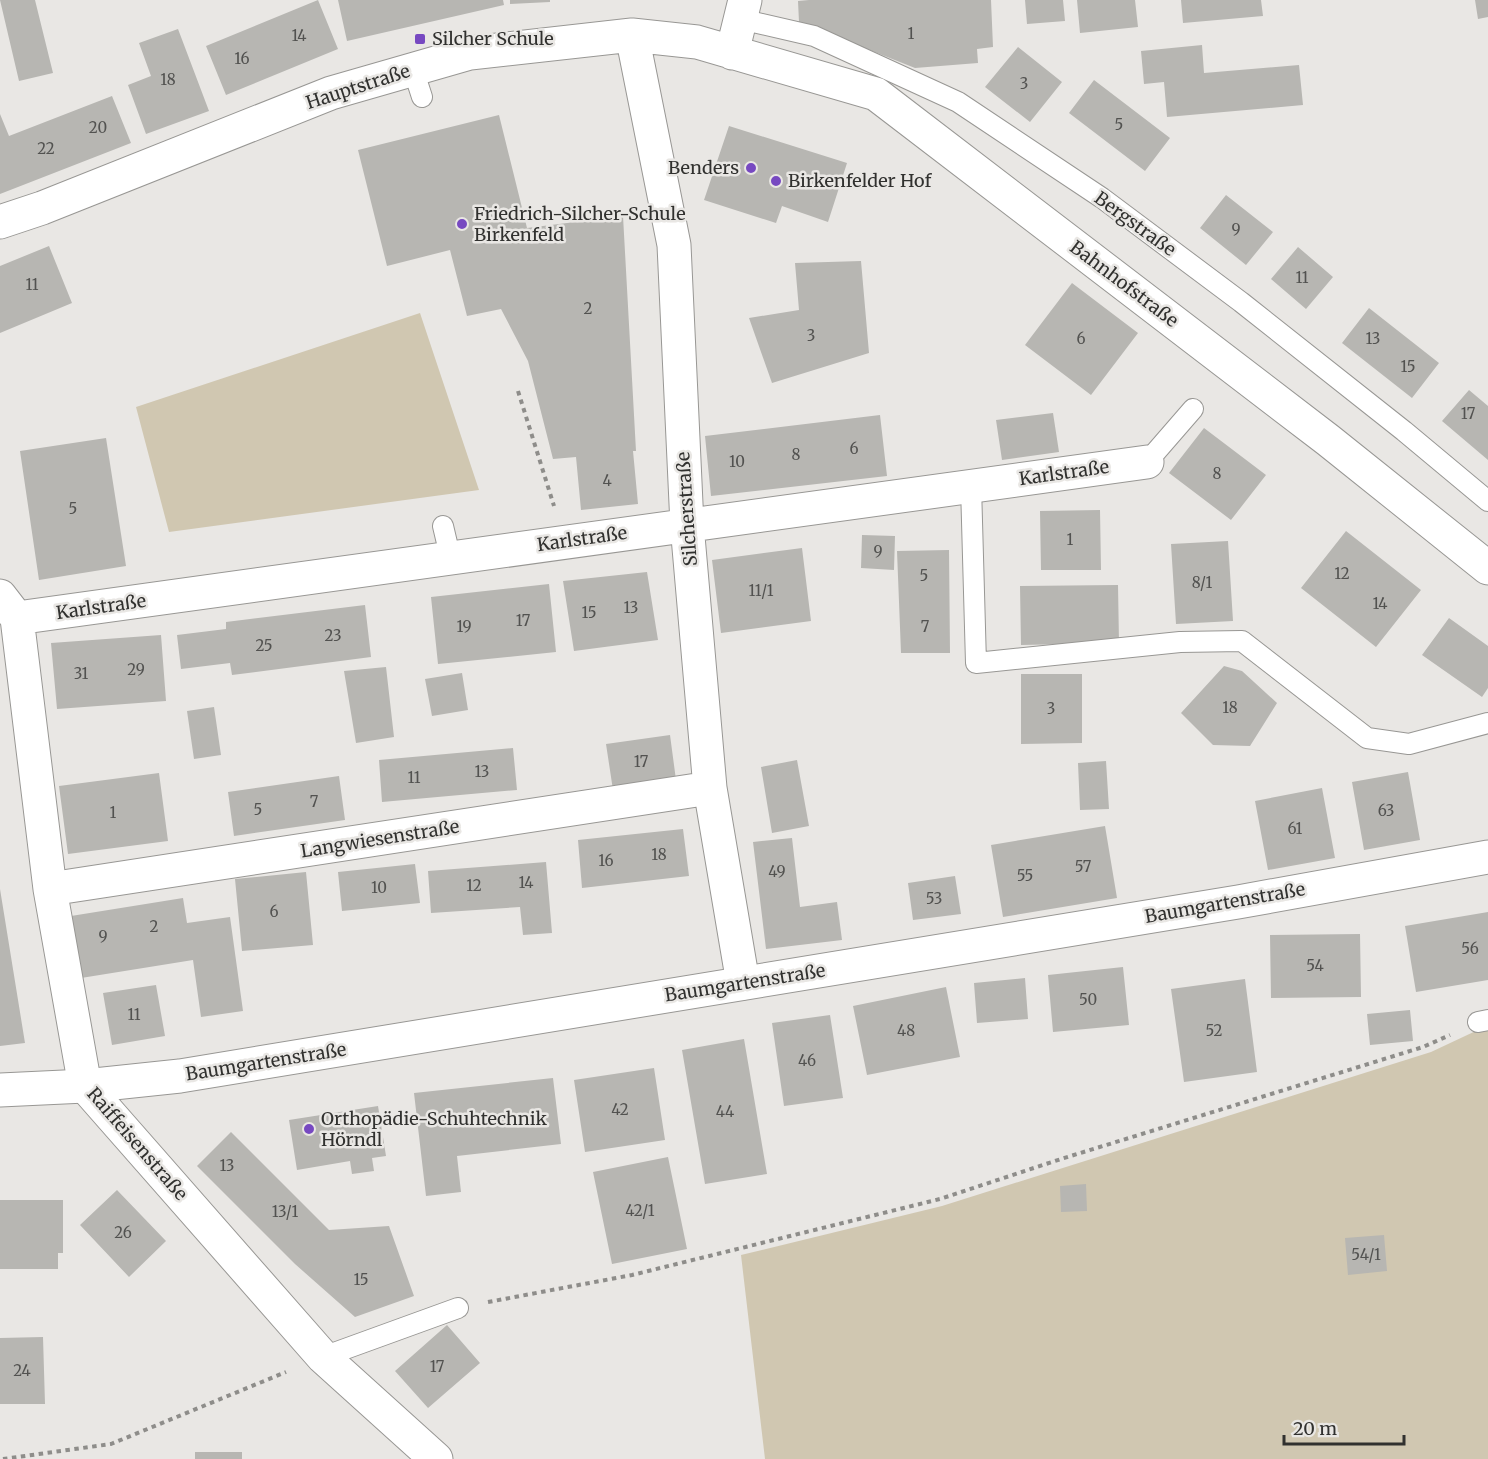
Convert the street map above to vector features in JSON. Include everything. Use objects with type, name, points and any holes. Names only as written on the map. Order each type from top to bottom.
[{"type":"street","points":[[732,53],[742,9]]},
{"type":"street","name":"Hauptstraße","points":[[0,222],[42,208],[331,93],[418,83],[470,53],[632,35],[697,42],[732,53]]},
{"type":"street","name":"Silcherstraße","points":[[632,35],[674,245],[687,525],[710,788],[742,983]]},
{"type":"street","name":"Bahnhofstraße","points":[[732,53],[876,94],[1320,434],[1488,568]]},
{"type":"street","name":"Karlstraße","points":[[9,607],[451,560],[565,541],[1147,462]]},
{"type":"street","name":"Raiffeisenstraße","points":[[9,607],[50,889],[85,1086],[323,1357],[436,1459]]},
{"type":"street","name":"Langwiesenstraße","points":[[50,889],[710,788]]},
{"type":"street","name":"Baumgartenstraße","points":[[0,1090],[85,1086],[180,1076],[1238,902],[1488,857]]},
{"type":"lane","name":"Bergstraße","points":[[742,9],[814,36],[958,102],[1102,198],[1241,302],[1404,430],[1488,501]]},
{"type":"lane","points":[[1147,462],[1193,409]]},
{"type":"lane","points":[[971,486],[976,663],[1180,642],[1242,641],[1367,738],[1409,744],[1488,723]]},
{"type":"lane","points":[[443,526],[451,560]]},
{"type":"lane","points":[[323,1357],[458,1308]]},
{"type":"path","points":[[518,391],[565,541]]},
{"type":"path","points":[[458,1308],[632,1275],[940,1199],[1061,1159],[1423,1047],[1483,1021]]},
{"type":"path","points":[[3,1459],[111,1444],[323,1357]]},
{"type":"shaded area","points":[[420,313],[479,490],[169,532],[136,407]]},
{"type":"shaded area","points":[[1488,1027],[1488,1459],[765,1459],[741,1255],[942,1206],[1431,1052]]},
{"type":"building","points":[[0,0],[35,0],[53,73],[19,81]]},
{"type":"building","points":[[318,0],[338,49],[226,95],[206,46]]},
{"type":"building","points":[[338,0],[503,0],[504,5],[347,41]]},
{"type":"building","points":[[510,0],[550,0],[550,2],[510,4]]},
{"type":"building","points":[[991,0],[993,47],[977,49],[978,63],[915,68],[799,22],[798,1]]},
{"type":"building","points":[[1025,0],[1063,0],[1065,21],[1027,24]]},
{"type":"building","points":[[1077,0],[1135,0],[1138,27],[1080,33]]},
{"type":"building","points":[[1181,0],[1261,0],[1263,16],[1183,23]]},
{"type":"building","points":[[1475,0],[1488,0],[1488,17],[1478,19]]},
{"type":"building","points":[[178,29],[209,111],[146,134],[128,85],[151,76],[139,43]]},
{"type":"building","points":[[1202,45],[1204,73],[1299,65],[1303,105],[1167,117],[1164,82],[1144,84],[1141,51]]},
{"type":"building","points":[[1018,47],[1062,82],[1030,122],[985,87]]},
{"type":"building","points":[[1094,80],[1170,138],[1145,171],[1069,113]]},
{"type":"building","points":[[112,96],[131,143],[0,194],[0,114],[9,136]]},
{"type":"building","points":[[499,115],[527,228],[623,216],[636,451],[633,451],[638,504],[581,510],[576,457],[553,459],[528,361],[501,309],[467,316],[450,250],[387,266],[358,150]]},
{"type":"building","name":"Birkenfelder Hof","points":[[729,126],[847,163],[828,222],[782,206],[776,223],[704,200]]},
{"type":"building","points":[[1226,195],[1273,232],[1246,265],[1200,228]]},
{"type":"building","points":[[49,246],[72,303],[0,333],[0,266]]},
{"type":"building","points":[[1298,247],[1333,277],[1306,309],[1271,279]]},
{"type":"building","points":[[861,261],[869,353],[772,383],[749,318],[799,310],[795,263]]},
{"type":"building","points":[[1072,283],[1138,333],[1091,395],[1025,345]]},
{"type":"building","points":[[1369,308],[1439,363],[1412,398],[1342,343]]},
{"type":"building","points":[[1469,390],[1488,406],[1488,460],[1442,421]]},
{"type":"building","points":[[1053,413],[1059,452],[1002,460],[996,420]]},
{"type":"building","points":[[880,415],[887,476],[711,496],[705,436]]},
{"type":"building","points":[[1204,428],[1266,475],[1231,520],[1169,473]]},
{"type":"building","points":[[106,438],[126,566],[39,580],[20,451]]},
{"type":"building","points":[[1100,510],[1101,570],[1041,570],[1040,511]]},
{"type":"building","points":[[1346,531],[1421,590],[1376,647],[1301,588]]},
{"type":"building","points":[[862,535],[895,536],[894,570],[861,568]]},
{"type":"building","points":[[1228,541],[1233,621],[1176,624],[1171,544]]},
{"type":"building","points":[[802,548],[811,621],[721,633],[712,560]]},
{"type":"building","points":[[949,550],[950,653],[901,653],[897,551]]},
{"type":"building","points":[[647,572],[658,640],[574,651],[563,581]]},
{"type":"building","points":[[549,584],[556,652],[438,664],[431,597]]},
{"type":"building","points":[[1118,585],[1119,643],[1021,645],[1020,586]]},
{"type":"building","points":[[365,605],[371,657],[232,675],[230,663],[181,669],[177,635],[226,629],[226,622]]},
{"type":"building","points":[[1449,618],[1488,646],[1488,688],[1482,697],[1422,655]]},
{"type":"building","points":[[161,635],[166,701],[57,709],[51,643]]},
{"type":"building","points":[[1224,666],[1242,671],[1277,703],[1250,746],[1213,745],[1181,713]]},
{"type":"building","points":[[386,667],[394,737],[356,743],[344,671]]},
{"type":"building","points":[[462,673],[468,710],[432,716],[425,679]]},
{"type":"building","points":[[1021,674],[1082,674],[1082,743],[1021,744]]},
{"type":"building","points":[[214,707],[221,755],[194,759],[187,711]]},
{"type":"building","points":[[670,735],[676,780],[613,790],[606,744]]},
{"type":"building","points":[[513,748],[517,790],[382,802],[379,760]]},
{"type":"building","points":[[797,760],[809,826],[772,833],[761,767]]},
{"type":"building","points":[[1106,761],[1109,809],[1080,810],[1078,763]]},
{"type":"building","points":[[1408,772],[1420,840],[1364,850],[1352,782]]},
{"type":"building","points":[[159,773],[168,841],[68,854],[59,786]]},
{"type":"building","points":[[339,776],[345,820],[234,836],[228,792]]},
{"type":"building","points":[[1322,788],[1335,858],[1268,870],[1255,801]]},
{"type":"building","points":[[1105,826],[1117,898],[1003,917],[991,845]]},
{"type":"building","points":[[683,829],[689,876],[582,888],[578,840]]},
{"type":"building","points":[[792,838],[800,907],[837,902],[842,940],[766,949],[753,842]]},
{"type":"building","points":[[546,862],[552,933],[523,935],[520,907],[431,913],[428,871]]},
{"type":"building","points":[[415,864],[420,903],[342,911],[338,872]]},
{"type":"building","points":[[306,872],[313,945],[242,951],[235,879]]},
{"type":"building","points":[[955,876],[961,914],[913,920],[908,883]]},
{"type":"building","points":[[0,889],[25,1043],[0,1046]]},
{"type":"building","points":[[183,898],[187,923],[230,917],[243,1011],[201,1017],[193,960],[81,978],[71,916]]},
{"type":"building","points":[[1488,912],[1488,980],[1416,992],[1405,926]]},
{"type":"building","points":[[1360,934],[1361,997],[1271,998],[1270,935]]},
{"type":"building","points":[[1123,967],[1129,1025],[1053,1032],[1048,975]]},
{"type":"building","points":[[1025,978],[1028,1019],[977,1023],[974,983]]},
{"type":"building","points":[[1245,979],[1257,1072],[1184,1082],[1171,989]]},
{"type":"building","points":[[156,985],[165,1036],[112,1045],[103,993]]},
{"type":"building","points":[[946,987],[960,1057],[867,1075],[853,1006]]},
{"type":"building","points":[[1410,1010],[1413,1041],[1370,1045],[1367,1014]]},
{"type":"building","points":[[830,1015],[843,1098],[784,1106],[772,1023]]},
{"type":"building","points":[[744,1039],[767,1174],[705,1184],[682,1050]]},
{"type":"building","points":[[654,1068],[665,1140],[585,1152],[574,1080]]},
{"type":"building","points":[[553,1078],[561,1144],[457,1156],[461,1192],[426,1196],[414,1093]]},
{"type":"building","points":[[378,1106],[386,1156],[372,1158],[374,1171],[352,1174],[350,1161],[297,1170],[289,1120]]},
{"type":"building","points":[[231,1132],[329,1230],[389,1226],[414,1296],[355,1317],[295,1264],[197,1166]]},
{"type":"building","points":[[668,1157],[687,1249],[612,1264],[593,1172]]},
{"type":"building","points":[[1086,1184],[1087,1211],[1061,1212],[1060,1186]]},
{"type":"building","points":[[117,1190],[166,1241],[129,1277],[80,1225]]},
{"type":"building","points":[[0,1200],[63,1200],[63,1253],[58,1253],[58,1269],[0,1269]]},
{"type":"building","points":[[1384,1235],[1387,1271],[1348,1275],[1345,1238]]},
{"type":"building","points":[[447,1325],[480,1363],[428,1408],[395,1371]]},
{"type":"building","points":[[43,1337],[45,1404],[0,1404],[0,1338]]},
{"type":"building","points":[[195,1452],[242,1452],[242,1459],[195,1459]]},
{"type":"place","name":"Silcher Schule","points":[[420,39]]},
{"type":"place","name":"Benders","points":[[751,168]]},
{"type":"place","name":"Birkenfelder Hof","points":[[776,181]]},
{"type":"place","name":"Friedrich-Silcher-Schule Birkenfeld","points":[[462,224]]},
{"type":"place","name":"Orthopädie-Schuhtechnik Hörndl","points":[[309,1129]]}]
